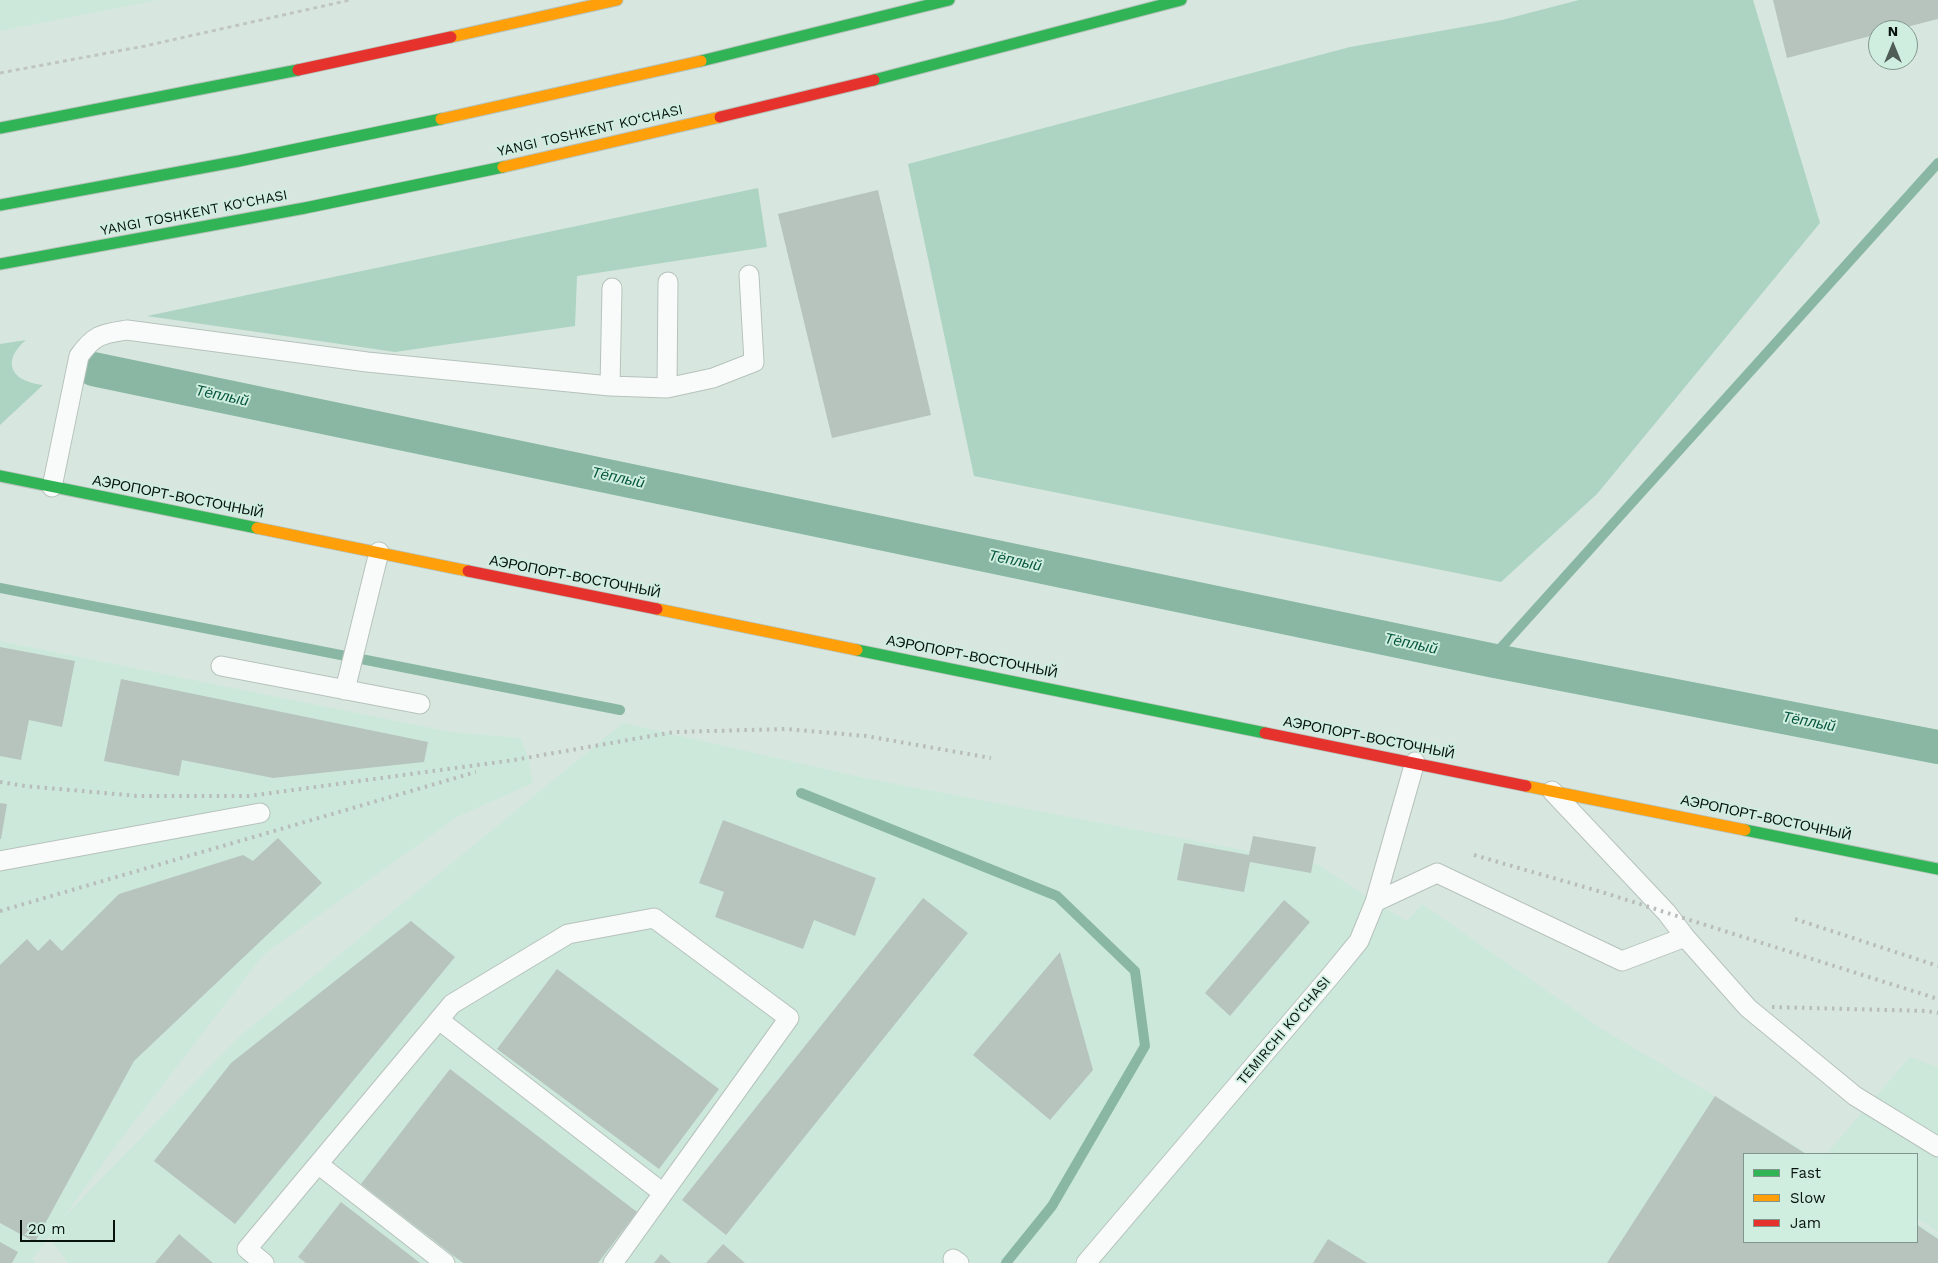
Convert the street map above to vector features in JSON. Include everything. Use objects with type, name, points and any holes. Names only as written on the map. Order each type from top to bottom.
[{"type":"main road","points":[[0,128],[330,64],[617,0]]},
{"type":"main road","points":[[0,204],[82,190],[383,131],[598,86],[949,0]]},
{"type":"main road","name":"YANGI TOSHKENT KO‘CHASI","points":[[0,264],[406,188],[624,140],[840,88],[1180,0]]},
{"type":"main road","name":"АЭРОПОРТ-ВОСТОЧНЫЙ","points":[[0,476],[1938,869]]},
{"type":"lane","points":[[52,487],[79,356],[87,344],[100,334],[127,330],[367,362],[610,386],[667,388],[713,378],[754,362],[749,274]]},
{"type":"lane","points":[[667,388],[668,282]]},
{"type":"lane","points":[[610,386],[612,288]]},
{"type":"lane","points":[[345,690],[379,552]]},
{"type":"lane","points":[[221,666],[420,704]]},
{"type":"lane","name":"TEMIRCHI KO'CHASI","points":[[1086,1263],[1358,941],[1375,902],[1415,762]]},
{"type":"lane","points":[[1551,790],[1667,913],[1685,937],[1748,1008],[1847,1090],[1938,1147]]},
{"type":"lane","points":[[0,861],[260,813]]},
{"type":"lane","points":[[1375,902],[1437,873],[1622,961],[1685,937]]},
{"type":"lane","points":[[264,1263],[247,1249],[452,1004],[568,934],[654,918],[789,1018],[613,1263]]},
{"type":"lane","points":[[439,1020],[663,1193]]},
{"type":"lane","points":[[318,1164],[445,1263]]},
{"type":"path","points":[[0,73],[145,46],[350,0]]},
{"type":"shaded area","points":[[0,0],[158,0],[0,31]]},
{"type":"shaded area","points":[[1579,0],[1753,0],[1820,223],[1597,494],[1501,582],[974,476],[908,164],[1350,47],[1502,20]]},
{"type":"shaded area","points":[[758,188],[767,247],[577,276],[575,326],[395,352],[147,316]]},
{"type":"shaded area","points":[[26,340],[13,356],[13,370],[24,380],[43,385],[0,425],[0,344]]},
{"type":"shaded area","points":[[0,641],[451,732],[521,738],[528,758],[533,783],[457,817],[263,955],[111,1152],[63,1218],[239,1037],[623,723],[865,778],[1317,864],[1407,921],[1422,904],[1602,1029],[1806,1153],[1743,1153],[1743,1243],[1918,1243],[1918,1224],[1938,1236],[1938,1263],[68,1263],[49,1237],[32,1259],[36,1263],[0,1263]]},
{"type":"shaded area","points":[[1910,1057],[1938,1067],[1938,1232],[1918,1219],[1918,1153],[1827,1153]]},
{"type":"building","points":[[1773,0],[1938,0],[1938,19],[1918,24],[1918,20],[1868,20],[1868,37],[1787,58]]},
{"type":"building","points":[[878,190],[931,415],[832,438],[778,214]]},
{"type":"building","points":[[0,647],[75,661],[62,727],[29,720],[21,760],[0,756]]},
{"type":"building","points":[[121,679],[428,742],[424,762],[273,778],[182,760],[179,776],[104,761]]},
{"type":"building","points":[[0,803],[7,804],[1,839],[0,839]]},
{"type":"building","points":[[723,820],[876,878],[855,936],[814,920],[803,949],[715,917],[724,892],[699,883]]},
{"type":"building","points":[[1253,836],[1316,847],[1311,873],[1250,862],[1244,892],[1177,880],[1184,843],[1249,855]]},
{"type":"building","points":[[278,838],[322,883],[134,1061],[35,1242],[0,1223],[0,965],[27,939],[38,951],[50,939],[62,951],[119,894],[243,855],[253,861]]},
{"type":"building","points":[[923,898],[968,933],[726,1235],[682,1200]]},
{"type":"building","points":[[1284,900],[1310,922],[1230,1016],[1205,993]]},
{"type":"building","points":[[411,921],[455,957],[235,1224],[154,1161],[231,1063]]},
{"type":"building","points":[[1060,952],[1093,1070],[1050,1120],[973,1055]]},
{"type":"building","points":[[557,969],[719,1089],[659,1169],[497,1049]]},
{"type":"building","points":[[450,1069],[637,1212],[598,1263],[463,1263],[361,1184]]},
{"type":"building","points":[[1715,1096],[1804,1153],[1743,1153],[1743,1243],[1918,1243],[1918,1226],[1938,1239],[1938,1263],[1607,1263]]},
{"type":"building","points":[[341,1202],[420,1263],[306,1263],[298,1257]]},
{"type":"building","points":[[179,1234],[213,1263],[155,1263]]},
{"type":"building","points":[[1328,1239],[1367,1263],[1313,1263]]},
{"type":"building","points":[[0,1242],[18,1252],[12,1263],[0,1263]]},
{"type":"building","points":[[723,1244],[745,1263],[706,1263]]},
{"type":"building","points":[[661,1254],[671,1263],[654,1263]]},
{"type":"waterway","points":[[1490,660],[1938,163]]},
{"type":"waterway","name":"Тёплый","points":[[93,369],[1490,660],[1938,747]]},
{"type":"waterway","points":[[0,588],[620,710]]},
{"type":"waterway","points":[[801,793],[1057,896],[1135,971],[1145,1046],[1052,1206],[1006,1263]]},
{"type":"railway","points":[[0,782],[138,796],[249,796],[514,760],[674,732],[786,729],[866,736],[991,758]]},
{"type":"railway","points":[[0,911],[476,772]]},
{"type":"railway","points":[[1474,855],[1605,893],[1938,999]]},
{"type":"railway","points":[[1795,919],[1938,966]]},
{"type":"railway","points":[[1772,1007],[1927,1011],[1938,1013]]},
{"type":"traffic: fast","points":[[701,61],[949,0]]},
{"type":"traffic: fast","points":[[874,80],[1181,0]]},
{"type":"traffic: fast","points":[[0,128],[298,70]]},
{"type":"traffic: fast","points":[[0,205],[239,161],[441,119]]},
{"type":"traffic: fast","points":[[0,264],[305,208],[503,167]]},
{"type":"traffic: fast","points":[[0,476],[257,528]]},
{"type":"traffic: fast","points":[[857,650],[1265,733]]},
{"type":"traffic: fast","points":[[1745,830],[1938,869]]},
{"type":"traffic: slow","points":[[451,37],[617,0]]},
{"type":"traffic: slow","points":[[441,119],[701,61]]},
{"type":"traffic: slow","points":[[503,167],[720,117]]},
{"type":"traffic: slow","points":[[257,528],[468,571]]},
{"type":"traffic: slow","points":[[657,609],[857,650]]},
{"type":"traffic: slow","points":[[1526,786],[1745,830]]},
{"type":"traffic: jam","points":[[298,70],[451,37]]},
{"type":"traffic: jam","points":[[720,117],[874,80]]},
{"type":"traffic: jam","points":[[468,571],[657,609]]},
{"type":"traffic: jam","points":[[1265,733],[1526,786]]}]
